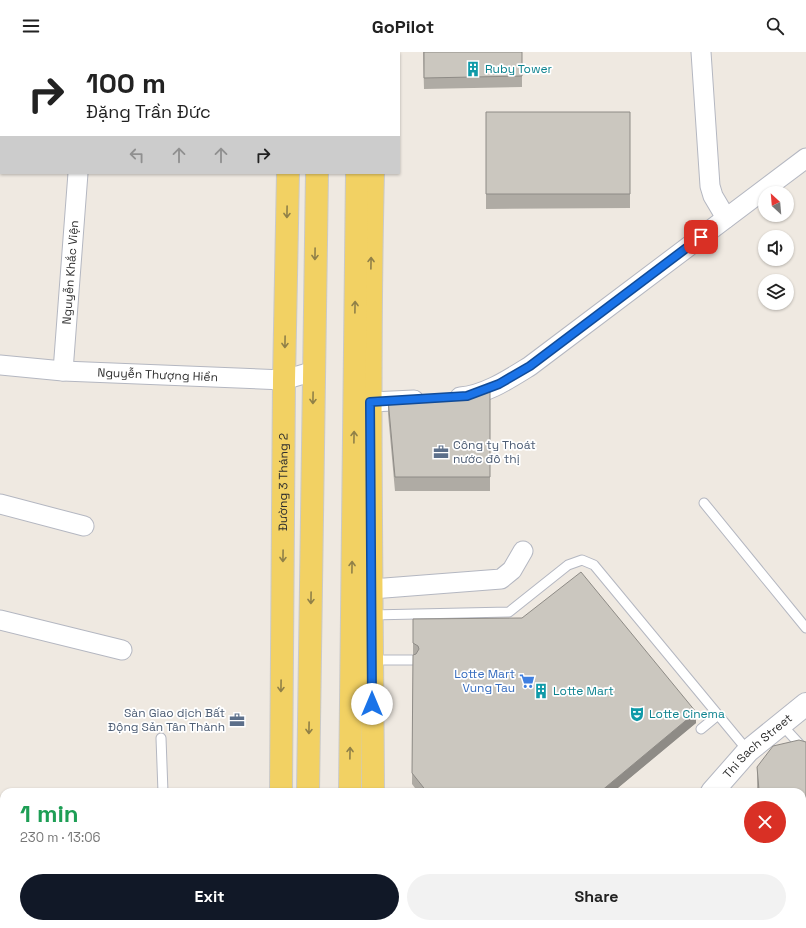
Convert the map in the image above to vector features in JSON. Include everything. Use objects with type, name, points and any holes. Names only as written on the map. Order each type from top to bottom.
[{"type":"main road","name":"Đường 3 Tháng 2","points":[[280,788],[284,380],[288,174]]},
{"type":"main road","points":[[308,788],[317,174]]},
{"type":"main road","points":[[350,788],[362,616],[363,369],[357,174]]},
{"type":"main road","points":[[373,174],[363,369],[370,402],[372,589],[362,616],[372,660],[373,788]]},
{"type":"street","points":[[702,52],[710,186],[713,196],[726,218]]},
{"type":"street","points":[[370,402],[467,396],[507,380],[530,366],[806,158]]},
{"type":"street","name":"Nguyễn Khắc Viện","points":[[63,371],[78,174]]},
{"type":"street","name":"Nguyễn Thượng Hiền","points":[[0,365],[63,371],[284,380],[314,371]]},
{"type":"street","points":[[0,504],[84,526]]},
{"type":"street","points":[[372,589],[501,579],[512,570],[522,551]]},
{"type":"street","points":[[0,620],[122,650]]},
{"type":"street","name":"Thi Sach Street","points":[[716,788],[748,751],[806,706]]},
{"type":"lane","points":[[704,503],[806,628]]},
{"type":"lane","points":[[362,616],[509,612],[568,565],[582,560],[594,564],[748,751]]},
{"type":"lane","points":[[372,660],[413,660]]},
{"type":"lane","points":[[701,729],[718,715]]},
{"type":"lane","points":[[781,724],[806,750]]},
{"type":"lane","points":[[161,738],[163,788]]},
{"type":"building","name":"Ruby Tower","points":[[424,52],[522,52],[522,76],[424,78]]},
{"type":"building","points":[[486,112],[630,112],[630,194],[486,194]]},
{"type":"building","name":"Công ty Thoát nước đô thị","points":[[490,390],[490,477],[395,477],[388,399],[468,394],[476,391]]},
{"type":"building","name":"Lotte Mart Vung Tau","points":[[581,572],[696,712],[605,788],[424,788],[412,773],[413,655],[416,654],[419,649],[418,646],[413,643],[413,619],[522,618]]},
{"type":"building","points":[[799,740],[806,742],[806,788],[759,788],[757,767],[773,746]]},
{"type":"place","name":"Ruby Tower","points":[[473,69]]},
{"type":"place","name":"Công ty Thoát nước đô thị","points":[[441,452]]},
{"type":"place","name":"Lotte Mart Vung Tau","points":[[527,681]]},
{"type":"place","name":"Lotte Mart","points":[[541,691]]},
{"type":"place","name":"Lotte Cinema","points":[[637,714]]},
{"type":"place","name":"Sàn Giao dịch Bất Động Sản Tân Thành","points":[[237,720]]},
{"type":"route","points":[[372,704],[370,402],[467,396],[507,380],[530,366],[701,237]]}]
